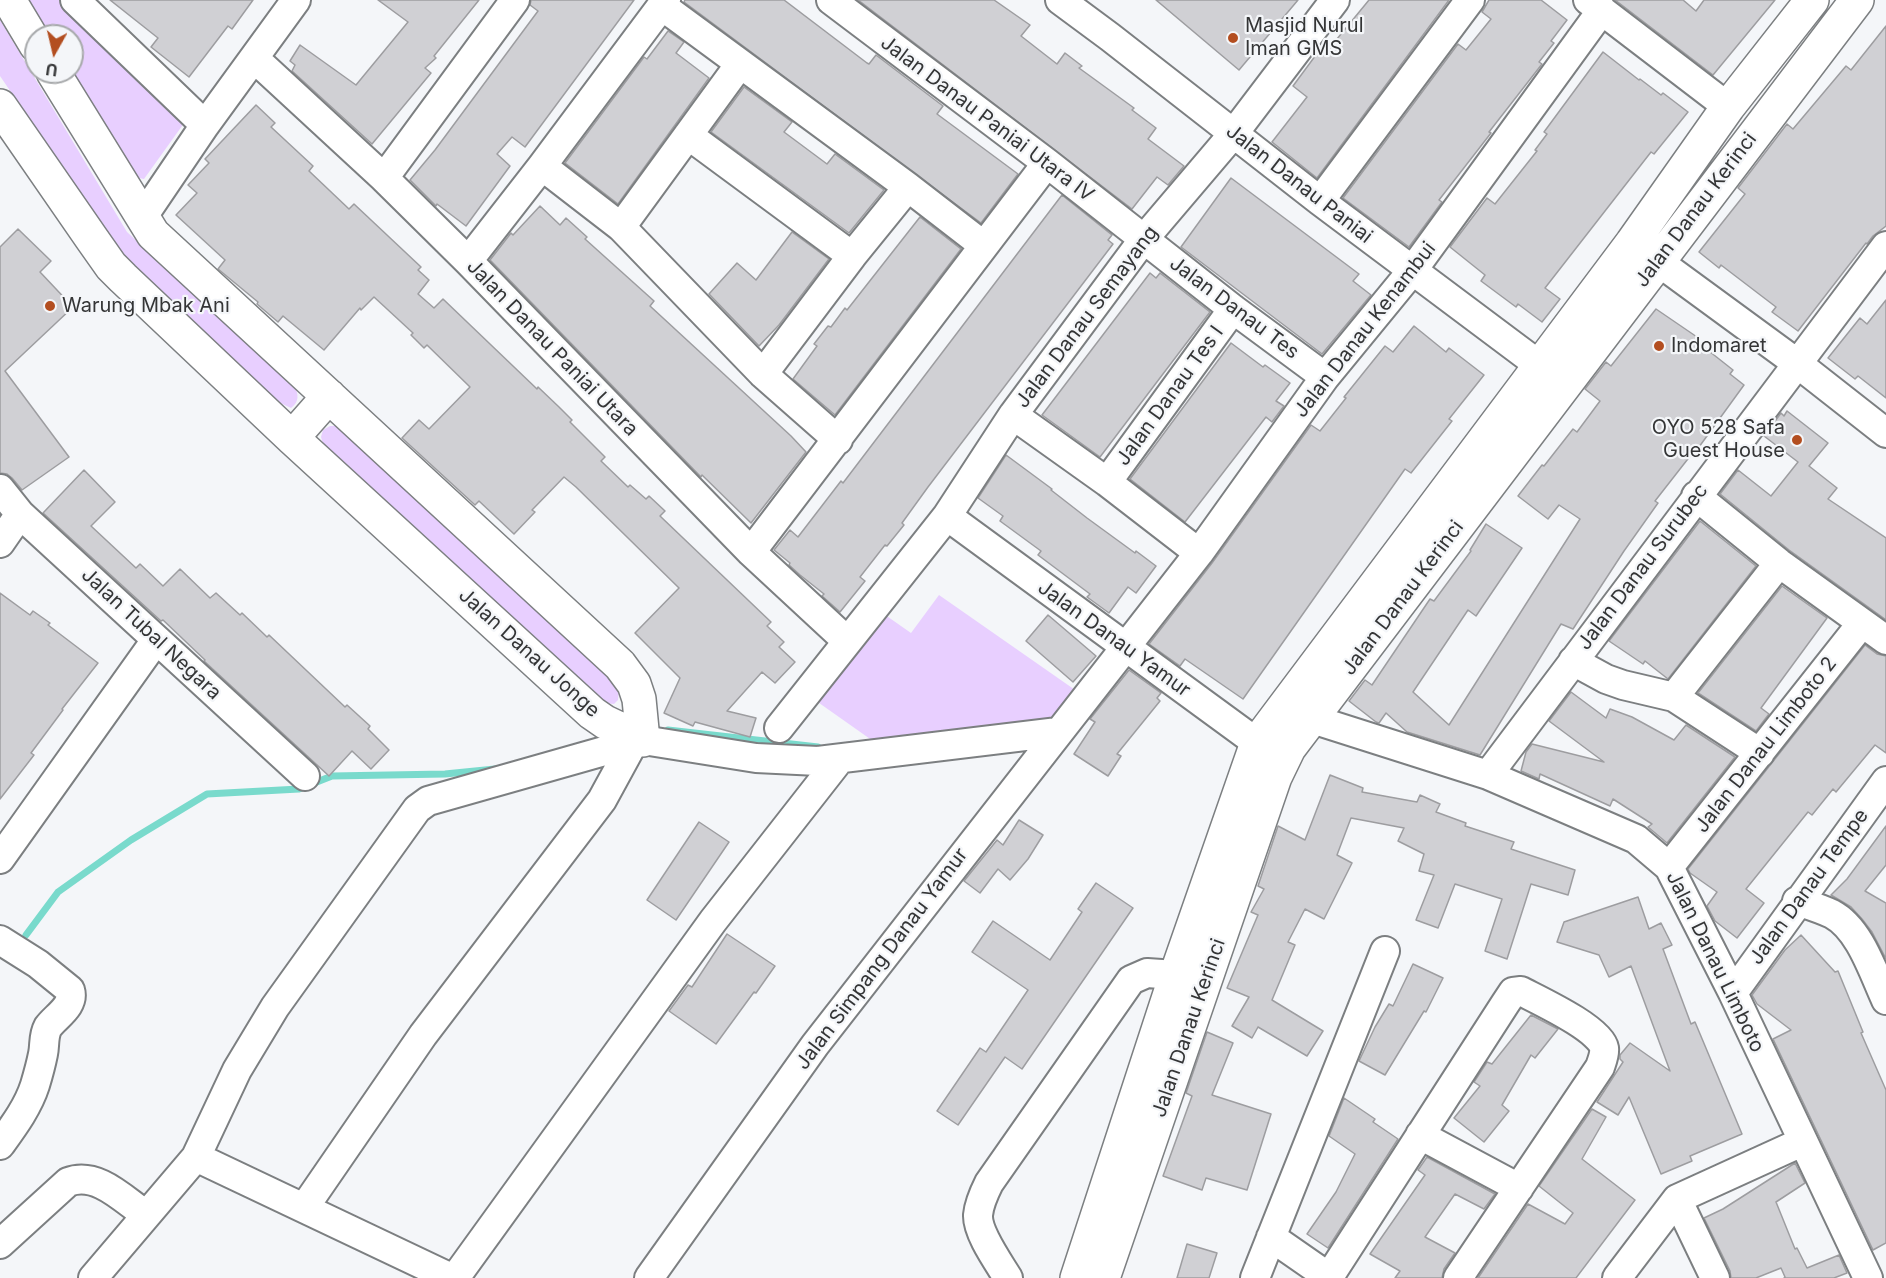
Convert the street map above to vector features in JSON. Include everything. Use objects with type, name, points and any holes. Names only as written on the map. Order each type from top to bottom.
[{"type":"street","points":[[9,0],[24,25]]},
{"type":"street","points":[[75,0],[205,125]]},
{"type":"street","points":[[142,218],[205,125],[296,0]]},
{"type":"street","points":[[384,178],[515,0]]},
{"type":"street","name":"Jalan Danau Paniai Utara IV","points":[[831,0],[1047,163],[1143,240]]},
{"type":"street","name":"Jalan Danau Paniai","points":[[1060,0],[1110,36],[1320,201],[1539,365]]},
{"type":"street","name":"Jalan Danau Semayang","points":[[779,728],[947,516],[1013,415],[1143,240],[1234,133],[1335,0]]},
{"type":"street","points":[[1320,201],[1470,0]]},
{"type":"street","name":"Jalan Danau Kerinci","points":[[1270,752],[1289,748],[1312,719],[1644,252],[1728,107],[1812,0]]},
{"type":"street","points":[[468,261],[664,3],[740,64],[983,245]]},
{"type":"street","name":"Jalan Danau Kerinci","points":[[1077,1278],[1176,975],[1270,752],[1539,365],[1644,252],[1848,3]]},
{"type":"street","points":[[1595,5],[1728,107]]},
{"type":"street","name":"Jalan Danau Kenambui","points":[[1125,648],[1199,553],[1326,377],[1412,271],[1595,5]]},
{"type":"street","name":"Jalan Danau Paniai Utara","points":[[254,58],[384,178],[468,261],[751,552],[847,641]]},
{"type":"street","points":[[621,227],[740,64]]},
{"type":"street","points":[[60,84],[153,234],[620,665],[634,684],[639,699],[638,742],[602,800],[423,1035],[304,1208]]},
{"type":"street","name":"Jalan Danau Jonge","points":[[0,106],[111,266],[292,438],[592,713],[638,742]]},
{"type":"street","points":[[688,135],[852,256]]},
{"type":"street","points":[[751,552],[1047,163]]},
{"type":"street","points":[[542,166],[621,227],[763,374],[838,440]]},
{"type":"street","points":[[763,374],[852,256],[908,187]]},
{"type":"street","name":"Jalan Danau Tes","points":[[1143,240],[1326,377]]},
{"type":"street","name":"Jalan Danau Surubec","points":[[1488,775],[1886,246]]},
{"type":"street","points":[[1644,252],[1798,364],[1886,433]]},
{"type":"street","name":"Jalan Danau Tes I","points":[[1107,482],[1233,309]]},
{"type":"street","points":[[292,438],[329,396]]},
{"type":"street","points":[[1013,415],[1107,482],[1199,553]]},
{"type":"street","name":"Jalan Tubal Negara","points":[[0,489],[20,514],[305,776]]},
{"type":"street","points":[[1696,496],[1779,563],[1886,640]]},
{"type":"street","points":[[0,543],[20,514]]},
{"type":"street","name":"Jalan Danau Yamur","points":[[947,516],[1270,752]]},
{"type":"street","points":[[1674,698],[1779,563]]},
{"type":"street","name":"Jalan Danau Limboto 2","points":[[1669,867],[1862,623]]},
{"type":"street","points":[[0,859],[156,640]]},
{"type":"street","name":"Jalan Simpang Danau Yamur","points":[[649,1278],[815,1046],[1125,648]]},
{"type":"street","points":[[1573,661],[1606,679],[1674,698],[1760,753]]},
{"type":"street","name":"Jalan Danau Limboto","points":[[1312,719],[1488,775],[1636,839],[1669,867],[1733,993],[1868,1278]]},
{"type":"street","points":[[93,1278],[196,1156],[237,1070],[275,1007],[417,809],[428,801],[638,742],[756,758],[818,761],[1058,732]]},
{"type":"street","name":"Jalan Danau Kerinci","points":[[1104,1278],[1270,752]]},
{"type":"street","points":[[196,1156],[453,1278],[713,921],[839,760]]},
{"type":"street","name":"Jalan Danau Tempe","points":[[1733,993],[1797,901],[1886,781]]},
{"type":"street","points":[[1797,901],[1833,915],[1848,927],[1860,941],[1883,984]]},
{"type":"street","points":[[0,940],[39,964],[70,990],[72,995],[71,1001],[48,1028],[34,1088],[23,1111],[0,1145]]},
{"type":"street","points":[[1256,1278],[1385,951]]},
{"type":"street","points":[[1008,1278],[988,1246],[978,1216],[988,1183],[1131,980],[1147,973],[1176,975]]},
{"type":"street","points":[[1271,1237],[1329,1278],[1513,992],[1521,991],[1571,1017],[1601,1041],[1605,1050],[1600,1066],[1458,1278]]},
{"type":"street","points":[[1420,1135],[1519,1188]]},
{"type":"street","points":[[1617,1278],[1677,1199],[1802,1142]]},
{"type":"street","points":[[0,1244],[68,1182],[76,1179],[102,1183],[146,1215]]},
{"type":"street","points":[[1677,1199],[1715,1278]]},
{"type":"shaded area","points":[[26,0],[61,0],[182,120],[182,126],[144,179],[134,177],[79,84],[84,84],[84,24],[40,24]]},
{"type":"shaded area","points":[[0,20],[24,60],[24,84],[38,84],[127,232],[295,386],[298,398],[291,408],[276,401],[126,258],[0,76]]},
{"type":"shaded area","points":[[330,426],[338,426],[609,675],[619,689],[618,700],[614,704],[604,703],[324,447],[321,437],[323,430]]},
{"type":"shaded area","points":[[939,595],[1078,692],[1052,721],[873,741],[812,698],[881,612],[911,633]]},
{"type":"building","points":[[110,0],[253,0],[232,29],[228,26],[189,77],[151,47],[158,38]]},
{"type":"building","points":[[378,0],[479,0],[434,56],[436,58],[425,68],[431,73],[372,144],[292,71],[295,65],[290,61],[300,45],[356,85],[408,22]]},
{"type":"building","points":[[531,0],[634,0],[525,147],[512,137],[497,154],[510,166],[466,226],[437,204],[436,206],[410,180],[435,150],[538,11],[530,5]]},
{"type":"building","points":[[685,0],[784,0],[867,63],[869,64],[876,55],[943,106],[937,114],[1018,174],[981,223],[684,2]]},
{"type":"building","points":[[858,0],[994,0],[1030,25],[1021,36],[1057,64],[1065,53],[1082,66],[1079,68],[1134,108],[1132,110],[1156,128],[1148,139],[1184,166],[1168,185],[1157,177],[1132,209]]},
{"type":"building","name":"Masjid Nurul Iman GMS","points":[[1156,0],[1298,0],[1239,70]]},
{"type":"building","points":[[1369,0],[1449,0],[1317,178],[1272,142],[1307,97],[1293,86],[1327,40],[1332,45]]},
{"type":"building","points":[[1489,0],[1541,0],[1567,20],[1551,41],[1554,43],[1539,62],[1542,64],[1439,200],[1442,202],[1409,247],[1343,198],[1458,44],[1466,50],[1491,19],[1482,12]]},
{"type":"building","points":[[1615,0],[1683,0],[1696,11],[1704,0],[1775,0],[1713,75]]},
{"type":"building","points":[[1886,26],[1886,226],[1866,243],[1798,331],[1772,312],[1776,307],[1721,265],[1719,268],[1699,252],[1745,194],[1738,188],[1787,124],[1793,129],[1846,66],[1851,70]]},
{"type":"building","points":[[668,31],[684,42],[676,53],[709,78],[618,204],[565,163],[644,57],[647,59]]},
{"type":"building","points":[[1603,52],[1639,80],[1661,95],[1663,93],[1688,112],[1654,154],[1651,152],[1545,288],[1560,299],[1542,322],[1518,304],[1516,307],[1481,281],[1485,275],[1450,247],[1487,198],[1495,204],[1537,151],[1535,150],[1547,134],[1544,132]]},
{"type":"building","points":[[744,87],[792,122],[784,132],[827,164],[835,154],[884,190],[849,233],[711,132]]},
{"type":"building","points":[[256,105],[275,123],[271,127],[313,166],[309,171],[349,209],[354,204],[421,267],[418,270],[429,280],[418,294],[434,308],[443,299],[537,389],[538,387],[605,457],[601,461],[628,487],[630,485],[646,499],[649,496],[665,511],[660,516],[771,622],[767,626],[784,642],[779,647],[795,662],[775,683],[762,672],[727,711],[756,718],[750,737],[695,722],[693,726],[664,713],[680,678],[635,633],[679,588],[576,487],[564,477],[532,510],[535,512],[514,534],[479,501],[475,505],[402,438],[419,420],[429,429],[470,387],[427,345],[424,348],[411,335],[413,333],[374,297],[361,310],[360,308],[324,350],[283,316],[278,322],[218,269],[225,260],[176,215],[197,193],[188,185],[209,163],[205,159]]},
{"type":"building","points":[[1231,178],[1359,274],[1353,281],[1371,295],[1322,354],[1181,247]]},
{"type":"building","points":[[1062,195],[1112,235],[1108,240],[1113,244],[928,487],[902,523],[904,525],[860,577],[865,581],[840,612],[822,596],[824,594],[774,550],[790,530],[798,537],[841,481],[843,483]]},
{"type":"building","points":[[540,206],[560,225],[566,218],[587,237],[585,239],[654,301],[650,306],[806,452],[751,523],[702,475],[701,477],[490,260],[511,233],[513,235]]},
{"type":"building","points":[[920,217],[961,249],[835,415],[793,379],[817,346],[814,344],[828,326],[831,327],[845,308],[847,310]]},
{"type":"building","points":[[18,229],[51,261],[40,272],[73,307],[5,371],[69,457],[22,490],[7,474],[0,473],[0,247]]},
{"type":"building","points":[[792,232],[829,259],[779,325],[759,346],[709,294],[737,263],[756,280]]},
{"type":"building","points":[[1150,273],[1156,278],[1160,273],[1210,312],[1100,457],[1042,415]]},
{"type":"building","points":[[1886,300],[1886,398],[1858,376],[1855,379],[1828,358],[1860,318],[1867,324]]},
{"type":"building","points":[[1656,309],[1697,337],[1695,340],[1733,370],[1730,374],[1744,385],[1699,447],[1655,501],[1658,503],[1573,629],[1561,624],[1480,755],[1407,732],[1386,713],[1379,723],[1376,722],[1349,701],[1365,680],[1372,685],[1430,599],[1434,601],[1471,551],[1486,524],[1522,548],[1476,616],[1468,610],[1413,692],[1449,725],[1580,519],[1559,505],[1548,519],[1518,496],[1573,429],[1577,432],[1600,401],[1585,389],[1606,362],[1611,366]]},
{"type":"building","points":[[1414,326],[1446,352],[1449,348],[1484,375],[1449,419],[1452,421],[1411,473],[1405,469],[1243,699],[1185,659],[1180,666],[1149,644],[1212,563],[1311,425],[1320,431],[1385,346],[1393,352]]},
{"type":"building","points":[[1231,343],[1263,367],[1265,365],[1290,383],[1276,401],[1284,406],[1272,422],[1266,417],[1185,522],[1130,479]]},
{"type":"building","points":[[1787,411],[1828,443],[1809,466],[1837,488],[1828,499],[1886,538],[1886,620],[1789,550],[1720,494],[1738,470],[1771,496],[1798,462],[1764,436],[1781,413],[1784,416]]},
{"type":"building","points":[[1006,455],[1087,518],[1156,566],[1136,593],[1128,587],[1109,613],[1087,597],[1090,594],[1038,555],[1041,551],[1000,521],[1003,516],[978,498]]},
{"type":"building","points":[[84,470],[115,502],[91,526],[136,568],[140,564],[163,586],[180,569],[210,598],[216,593],[240,615],[242,613],[267,637],[269,635],[345,707],[347,705],[370,726],[368,729],[389,750],[371,769],[352,751],[329,776],[163,620],[161,621],[43,513]]},
{"type":"building","points":[[1700,521],[1756,566],[1668,679],[1645,661],[1643,664],[1609,641]]},
{"type":"building","points":[[1782,586],[1827,618],[1761,708],[1769,714],[1756,731],[1698,693]]},
{"type":"building","points":[[0,593],[30,615],[33,611],[50,623],[48,625],[98,663],[62,709],[31,753],[34,755],[0,799]]},
{"type":"building","points":[[1048,615],[1096,656],[1073,682],[1026,641]]},
{"type":"building","points":[[1865,645],[1877,654],[1886,656],[1886,753],[1875,745],[1836,792],[1833,789],[1812,815],[1808,812],[1746,889],[1764,903],[1737,938],[1715,921],[1707,906],[1717,892],[1690,873],[1688,869]]},
{"type":"building","points":[[1129,670],[1161,693],[1157,698],[1160,701],[1117,754],[1121,756],[1108,776],[1074,754],[1095,722],[1090,719]]},
{"type":"building","points":[[1571,692],[1606,718],[1610,709],[1632,717],[1674,740],[1686,725],[1735,757],[1667,843],[1648,827],[1652,824],[1613,799],[1610,806],[1540,774],[1539,779],[1521,771],[1526,752],[1532,744],[1604,762],[1549,721]]},
{"type":"building","points":[[1330,775],[1363,788],[1362,792],[1417,802],[1420,795],[1440,804],[1436,812],[1466,823],[1465,826],[1514,842],[1511,849],[1575,870],[1568,895],[1531,884],[1507,959],[1485,951],[1502,899],[1455,884],[1438,928],[1416,920],[1434,875],[1419,871],[1424,854],[1398,841],[1404,828],[1351,818],[1337,855],[1352,863],[1324,919],[1305,909],[1288,942],[1295,945],[1272,1000],[1323,1031],[1307,1056],[1258,1027],[1252,1038],[1232,1026],[1249,997],[1227,988],[1258,915],[1251,912],[1264,889],[1258,886],[1278,826],[1305,840]]},
{"type":"building","points":[[1019,820],[1043,835],[1028,859],[1010,880],[998,869],[980,893],[964,881],[997,840],[1003,845]]},
{"type":"building","points":[[699,822],[729,842],[676,920],[647,900]]},
{"type":"building","points":[[1886,826],[1886,865],[1865,891],[1886,903],[1886,959],[1872,932],[1862,919],[1851,907],[1831,895],[1847,879]]},
{"type":"building","points":[[1096,883],[1133,908],[1022,1069],[1005,1057],[958,1125],[937,1111],[980,1048],[986,1052],[1028,990],[972,952],[993,921],[1050,960],[1082,912],[1078,909]]},
{"type":"building","points":[[1638,897],[1649,929],[1661,923],[1672,945],[1663,949],[1691,1024],[1695,1022],[1742,1134],[1690,1156],[1692,1161],[1661,1174],[1629,1097],[1618,1115],[1597,1102],[1623,1062],[1620,1055],[1630,1043],[1670,1071],[1631,966],[1609,977],[1599,955],[1557,942],[1564,922]]},
{"type":"building","points":[[727,934],[775,966],[716,1044],[669,1011],[688,985],[692,987]]},
{"type":"building","points":[[1801,935],[1835,972],[1838,971],[1863,1032],[1861,1033],[1886,1090],[1886,1243],[1873,1250],[1773,1039],[1791,1030],[1757,1004],[1752,995],[1785,950]]},
{"type":"building","points":[[1413,964],[1443,978],[1426,1012],[1424,1011],[1385,1075],[1359,1061],[1389,1004],[1393,1006]]},
{"type":"building","points":[[1531,1015],[1558,1029],[1535,1058],[1531,1055],[1502,1105],[1509,1111],[1484,1142],[1454,1118],[1480,1086],[1474,1082],[1487,1062],[1492,1064]]},
{"type":"building","points":[[1207,1032],[1233,1043],[1212,1095],[1271,1114],[1247,1190],[1206,1178],[1202,1190],[1163,1176],[1192,1096],[1186,1093]]},
{"type":"building","points":[[1344,1098],[1375,1119],[1373,1122],[1398,1139],[1328,1248],[1307,1234],[1336,1192],[1355,1154],[1329,1136]]},
{"type":"building","points":[[1592,1109],[1606,1117],[1582,1159],[1635,1200],[1576,1278],[1478,1278],[1528,1204],[1565,1224],[1573,1213],[1539,1186]]},
{"type":"building","points":[[1427,1157],[1495,1194],[1484,1209],[1455,1194],[1425,1237],[1455,1253],[1444,1269],[1442,1278],[1395,1278],[1400,1271],[1370,1254],[1425,1175],[1418,1170]]},
{"type":"building","points":[[1795,1163],[1805,1183],[1776,1202],[1795,1249],[1797,1248],[1807,1268],[1839,1255],[1847,1273],[1834,1278],[1784,1278],[1781,1268],[1756,1278],[1731,1278],[1730,1271],[1704,1218],[1723,1209]]},
{"type":"building","points":[[1187,1244],[1217,1253],[1209,1278],[1177,1278]]},
{"type":"waterway","points":[[668,730],[818,747]]},
{"type":"waterway","points":[[26,935],[58,892],[131,840],[207,794],[299,789],[332,776],[445,774],[495,769]]},
{"type":"place","name":"Masjid Nurul Iman GMS","points":[[1233,38]]},
{"type":"place","name":"Warung Mbak Ani","points":[[50,306]]},
{"type":"place","name":"Indomaret","points":[[1659,346]]},
{"type":"place","name":"OYO 528 Safa Guest House","points":[[1797,440]]}]
